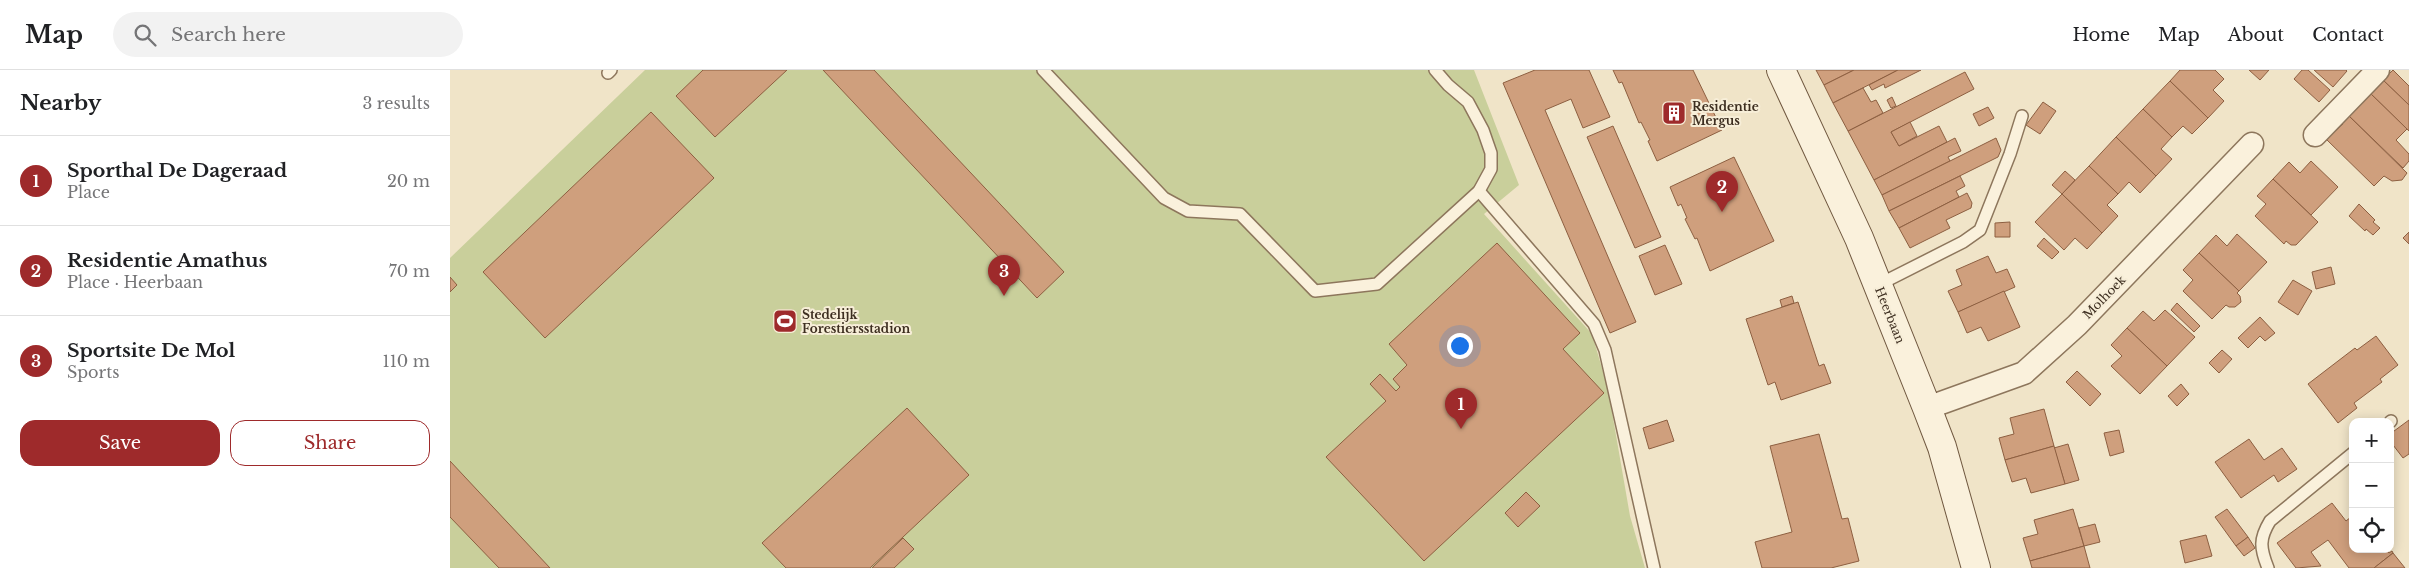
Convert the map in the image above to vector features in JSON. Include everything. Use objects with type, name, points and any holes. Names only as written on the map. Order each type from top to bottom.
[{"type":"street","name":"Heerbaan","points":[[1781,70],[1859,238],[1927,408],[1942,447],[1976,568]]},
{"type":"street","points":[[2315,135],[2378,70]]},
{"type":"street","name":"Molhoek","points":[[1927,408],[2024,373],[2077,325],[2252,144]]},
{"type":"lane","points":[[1043,70],[1164,198],[1188,211],[1240,214],[1315,291],[1378,284],[1479,191],[1491,169],[1491,153],[1483,130],[1468,102],[1448,86],[1435,70]]},
{"type":"lane","points":[[1878,286],[1963,242],[1980,230],[2010,154],[2022,116]]},
{"type":"lane","points":[[1479,191],[1594,324],[1605,350],[1654,568]]},
{"type":"lane","points":[[2268,568],[2263,556],[2262,535],[2270,521],[2349,456]]},
{"type":"green space","points":[[645,70],[1474,70],[1519,185],[1484,214],[1592,334],[1608,389],[1630,516],[1645,568],[450,568],[450,258]]},
{"type":"building","points":[[703,70],[787,70],[715,137],[676,96]]},
{"type":"building","points":[[823,70],[874,70],[1064,272],[1037,298]]},
{"type":"building","points":[[1535,70],[1589,70],[1610,117],[1583,128],[1571,99],[1545,110],[1636,322],[1610,333],[1503,83]]},
{"type":"building","name":"Residentie Mergus","points":[[1613,70],[1693,70],[1722,130],[1657,161],[1648,141],[1650,140],[1641,122],[1639,123],[1622,82],[1619,83]]},
{"type":"building","points":[[1816,70],[1854,70],[1824,85]]},
{"type":"building","points":[[1854,70],[1898,70],[1833,103],[1824,85]]},
{"type":"building","points":[[1898,70],[1921,70],[1885,88],[1884,84],[1872,90],[1869,85]]},
{"type":"building","points":[[2180,70],[2215,70],[2224,79],[2213,90],[2224,101],[2208,118],[2170,81]]},
{"type":"building","points":[[2249,70],[2269,70],[2260,80]]},
{"type":"building","points":[[2302,70],[2308,70],[2330,90],[2319,102],[2294,79]]},
{"type":"building","points":[[2314,70],[2346,70],[2347,71],[2333,87]]},
{"type":"building","points":[[2393,70],[2409,86],[2409,105],[2383,80]]},
{"type":"building","points":[[1965,72],[1974,89],[1891,132],[1899,146],[1939,126],[1947,142],[1874,180],[1848,131]]},
{"type":"building","points":[[2383,80],[2409,105],[2409,131],[2370,93]]},
{"type":"building","points":[[2170,81],[2208,118],[2192,134],[2183,126],[2172,137],[2143,109]]},
{"type":"building","points":[[1863,88],[1871,102],[1876,100],[1883,113],[1848,131],[1833,103]]},
{"type":"building","points":[[2370,93],[2407,129],[2396,140],[2409,154],[2409,161],[2403,168],[2348,115]]},
{"type":"building","points":[[1892,97],[1896,106],[1891,108],[1887,100]]},
{"type":"building","points":[[2043,102],[2056,111],[2040,134],[2026,125]]},
{"type":"building","points":[[1988,107],[1994,118],[1979,126],[1973,114]]},
{"type":"building","points":[[2143,109],[2172,137],[2161,149],[2172,159],[2156,176],[2116,137]]},
{"type":"building","points":[[651,112],[714,178],[545,338],[483,272]]},
{"type":"building","points":[[2348,115],[2407,173],[2402,180],[2392,181],[2384,176],[2374,186],[2326,139],[2343,124],[2341,122]]},
{"type":"building","points":[[1910,122],[1917,136],[1899,146],[1891,132]]},
{"type":"building","points":[[1613,126],[1661,237],[1635,248],[1587,137]]},
{"type":"building","points":[[2116,137],[2156,176],[2140,193],[2129,182],[2118,194],[2089,166]]},
{"type":"building","points":[[1955,138],[1961,151],[1948,157],[1950,161],[1882,195],[1874,180]]},
{"type":"building","points":[[1996,138],[2001,150],[1998,157],[1889,211],[1882,195]]},
{"type":"building","points":[[1734,157],[1774,241],[1710,271],[1697,238],[1695,239],[1685,219],[1687,218],[1681,204],[1678,206],[1670,187]]},
{"type":"building","points":[[2311,161],[2338,187],[2311,215],[2273,179],[2289,162],[2300,173]]},
{"type":"building","points":[[2089,166],[2118,194],[2107,205],[2118,216],[2102,233],[2062,194]]},
{"type":"building","points":[[2065,171],[2075,180],[2062,194],[2052,185]]},
{"type":"building","points":[[1960,176],[1965,186],[1956,191],[1959,197],[1899,228],[1889,211]]},
{"type":"building","points":[[2273,179],[2318,222],[2296,245],[2291,245],[2286,241],[2284,244],[2255,216],[2266,204],[2257,196]]},
{"type":"building","points":[[1967,193],[1972,203],[1971,208],[1946,220],[1950,228],[1910,248],[1899,228]]},
{"type":"building","points":[[2062,194],[2102,233],[2087,249],[2075,238],[2064,250],[2035,222]]},
{"type":"building","points":[[2359,204],[2375,220],[2373,222],[2380,228],[2373,235],[2366,229],[2365,231],[2349,216]]},
{"type":"building","points":[[2010,222],[2010,237],[1995,237],[1995,223]]},
{"type":"building","points":[[2409,232],[2409,244],[2403,238]]},
{"type":"building","points":[[2237,234],[2267,262],[2239,291],[2199,253],[2216,235],[2227,246]]},
{"type":"building","points":[[2044,238],[2059,252],[2052,259],[2037,246]]},
{"type":"building","points":[[1497,243],[1580,333],[1563,349],[1604,393],[1424,561],[1326,457],[1386,401],[1370,384],[1380,374],[1396,391],[1400,387],[1393,379],[1407,365],[1389,344]]},
{"type":"building","points":[[1665,245],[1682,284],[1655,295],[1639,256]]},
{"type":"building","points":[[2199,253],[2239,291],[2237,293],[2240,296],[2241,302],[2235,307],[2226,305],[2212,319],[2183,291],[2193,280],[2183,270]]},
{"type":"building","points":[[1988,256],[1996,273],[2007,269],[2015,287],[1958,312],[1948,291],[1962,285],[1956,270]]},
{"type":"building","points":[[2331,267],[2335,284],[2316,289],[2312,272]]},
{"type":"building","points":[[450,277],[457,285],[450,292]]},
{"type":"building","points":[[2293,280],[2312,291],[2298,315],[2278,302]]},
{"type":"building","points":[[2004,291],[2020,327],[1988,341],[1981,327],[1967,333],[1958,312]]},
{"type":"building","points":[[1792,296],[1794,303],[1782,307],[1780,300]]},
{"type":"building","points":[[1798,302],[1819,366],[1824,364],[1831,383],[1781,400],[1775,382],[1768,385],[1746,319]]},
{"type":"building","points":[[2177,303],[2200,326],[2194,332],[2171,310]]},
{"type":"building","points":[[2165,310],[2195,337],[2167,366],[2127,328],[2143,311],[2154,321]]},
{"type":"building","points":[[2260,317],[2275,333],[2265,341],[2260,336],[2248,348],[2238,338]]},
{"type":"building","points":[[2127,328],[2167,366],[2140,394],[2111,366],[2122,356],[2111,345]]},
{"type":"building","points":[[2376,336],[2398,365],[2380,379],[2382,382],[2354,403],[2357,408],[2338,423],[2308,384],[2355,348],[2357,350]]},
{"type":"building","points":[[2222,350],[2232,359],[2219,373],[2209,363]]},
{"type":"building","points":[[2077,371],[2101,394],[2090,406],[2066,382]]},
{"type":"building","points":[[2181,384],[2189,394],[2177,406],[2168,396]]},
{"type":"building","points":[[907,408],[969,475],[870,568],[786,568],[762,543]]},
{"type":"building","points":[[2044,409],[2054,446],[2005,460],[1999,438],[2014,434],[2010,418]]},
{"type":"building","points":[[1667,420],[1674,441],[1649,449],[1643,428]]},
{"type":"building","points":[[2409,420],[2409,454],[2403,458],[2394,446],[2394,431]]},
{"type":"building","points":[[2119,430],[2124,452],[2110,456],[2104,433]]},
{"type":"building","points":[[1819,434],[1842,519],[1848,518],[1859,561],[1831,568],[1762,568],[1755,542],[1792,532],[1770,446]]},
{"type":"building","points":[[2249,439],[2264,460],[2282,448],[2297,469],[2278,482],[2274,475],[2241,498],[2215,462]]},
{"type":"building","points":[[2068,444],[2079,480],[2065,484],[2054,448]]},
{"type":"building","points":[[2054,446],[2065,484],[2031,493],[2026,478],[2012,482],[2005,460]]},
{"type":"building","points":[[450,461],[550,568],[499,568],[450,517]]},
{"type":"building","points":[[1526,492],[1540,506],[1518,527],[1505,513]]},
{"type":"building","points":[[2332,503],[2346,521],[2349,519],[2349,553],[2393,553],[2374,568],[2349,568],[2328,540],[2311,552],[2321,566],[2296,568],[2277,543]]},
{"type":"building","points":[[2073,509],[2084,546],[2030,561],[2023,538],[2038,534],[2034,520]]},
{"type":"building","points":[[2227,509],[2248,537],[2236,546],[2215,517]]},
{"type":"building","points":[[2095,524],[2100,542],[2084,546],[2079,528]]},
{"type":"building","points":[[2206,535],[2212,556],[2185,563],[2180,541]]},
{"type":"building","points":[[2248,537],[2255,548],[2244,556],[2236,546]]},
{"type":"building","points":[[903,538],[914,549],[894,568],[872,568]]},
{"type":"building","points":[[2084,546],[2090,568],[2032,568],[2030,561]]},
{"type":"building","points":[[2393,553],[2405,568],[2374,568]]},
{"type":"place","name":"Residentie Mergus","points":[[1674,113]]},
{"type":"place","name":"Residentie Amathus","points":[[1722,212]]},
{"type":"place","name":"Sportsite De Mol","points":[[1004,296]]},
{"type":"place","name":"Stedelijk Forestiersstadion","points":[[785,321]]},
{"type":"place","name":"Sporthal De Dageraad","points":[[1461,429]]}]
